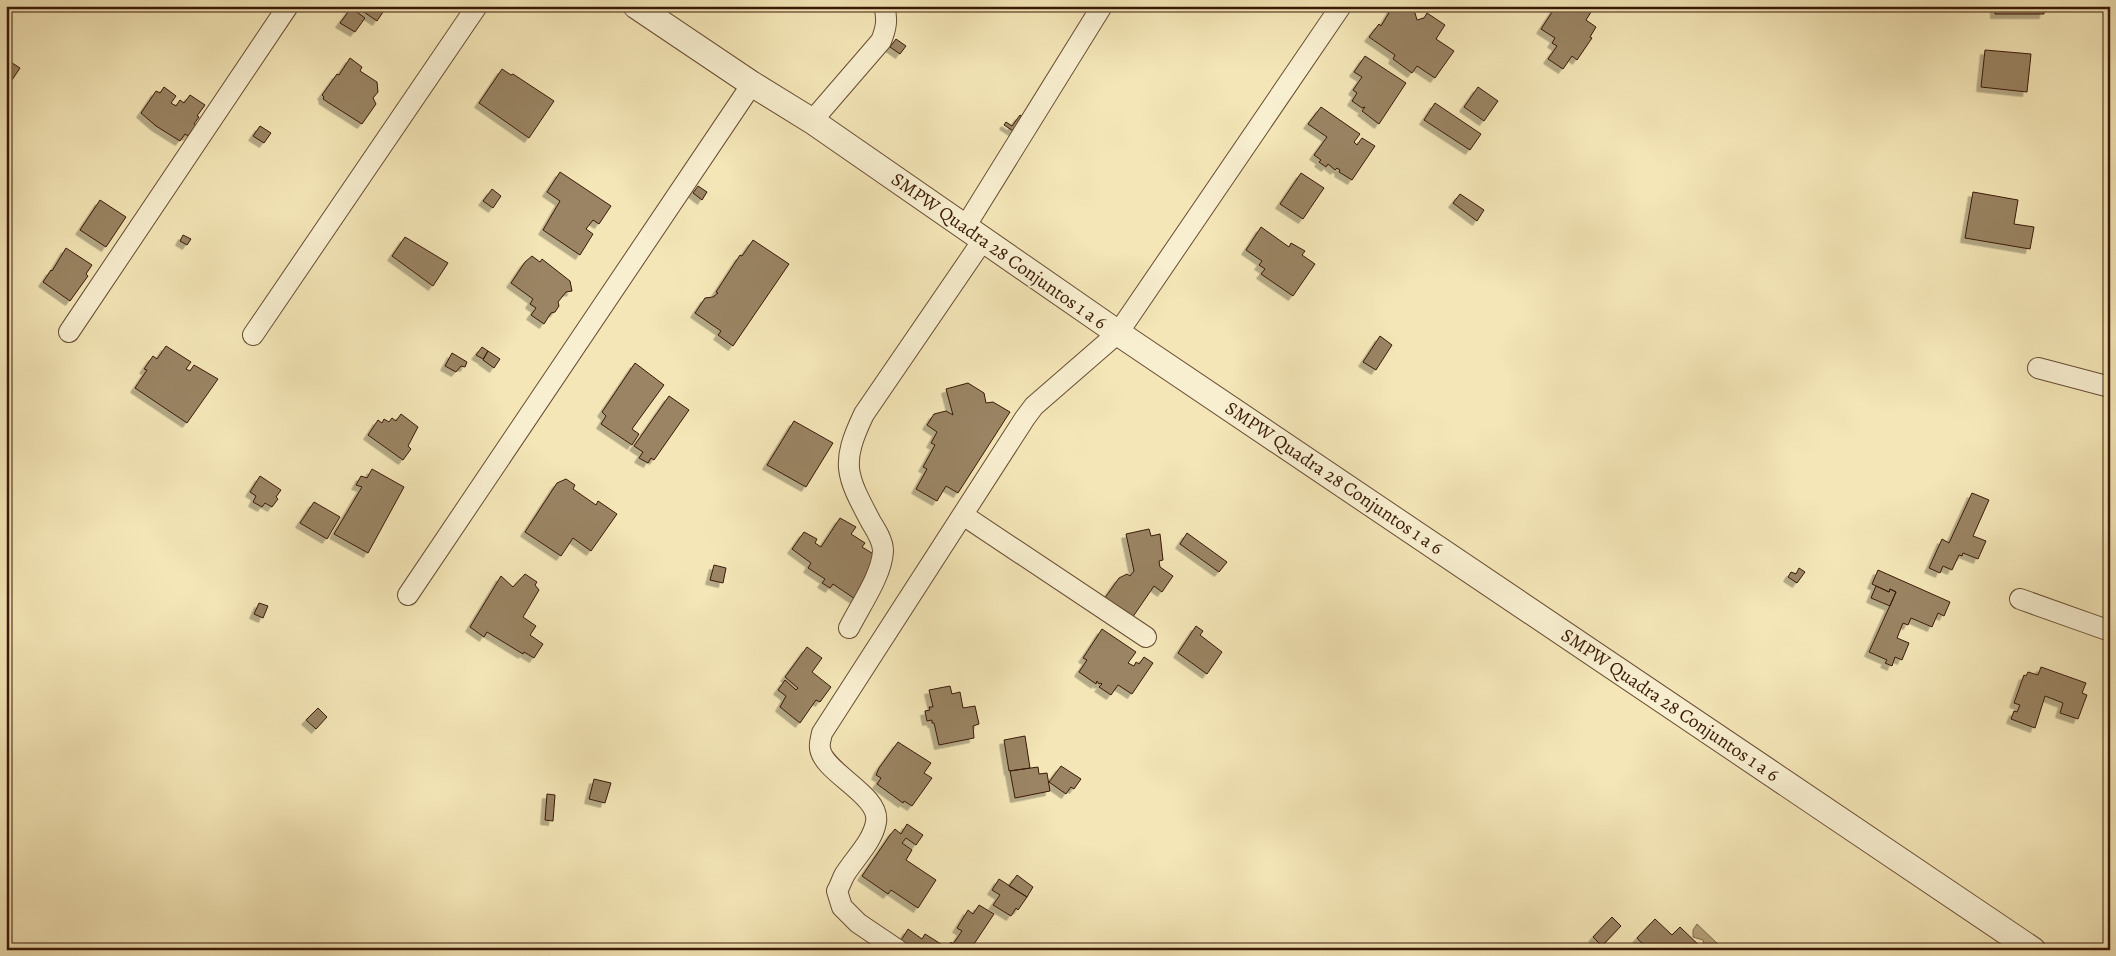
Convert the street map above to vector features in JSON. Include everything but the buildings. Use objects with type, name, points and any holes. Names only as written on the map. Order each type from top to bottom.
[{"type":"street","points":[[69,332],[288,6]]},
{"type":"street","points":[[253,335],[478,6]]},
{"type":"street","name":"SMPW Quadra 28 Conjuntos 1 a 6","points":[[636,6],[752,84],[812,121],[1118,333],[2034,950]]},
{"type":"street","points":[[812,121],[881,40],[886,24],[884,6]]},
{"type":"street","points":[[849,628],[880,565],[883,549],[877,533],[855,493],[849,472],[849,450],[852,439],[864,414],[974,234],[1102,6]]},
{"type":"street","points":[[898,950],[858,923],[842,907],[837,891],[844,875],[866,844],[876,824],[877,817],[874,808],[828,763],[819,750],[822,733],[1034,406],[1118,333],[1341,6]]},
{"type":"street","points":[[408,595],[752,84]]},
{"type":"street","points":[[2038,368],[2110,387]]},
{"type":"street","points":[[963,515],[1146,637]]},
{"type":"street","points":[[2020,599],[2110,631]]},
{"type":"shaded area","points":[[1697,924],[1720,946],[1716,950],[1704,947],[1703,940],[1693,937],[1693,930]]}]
